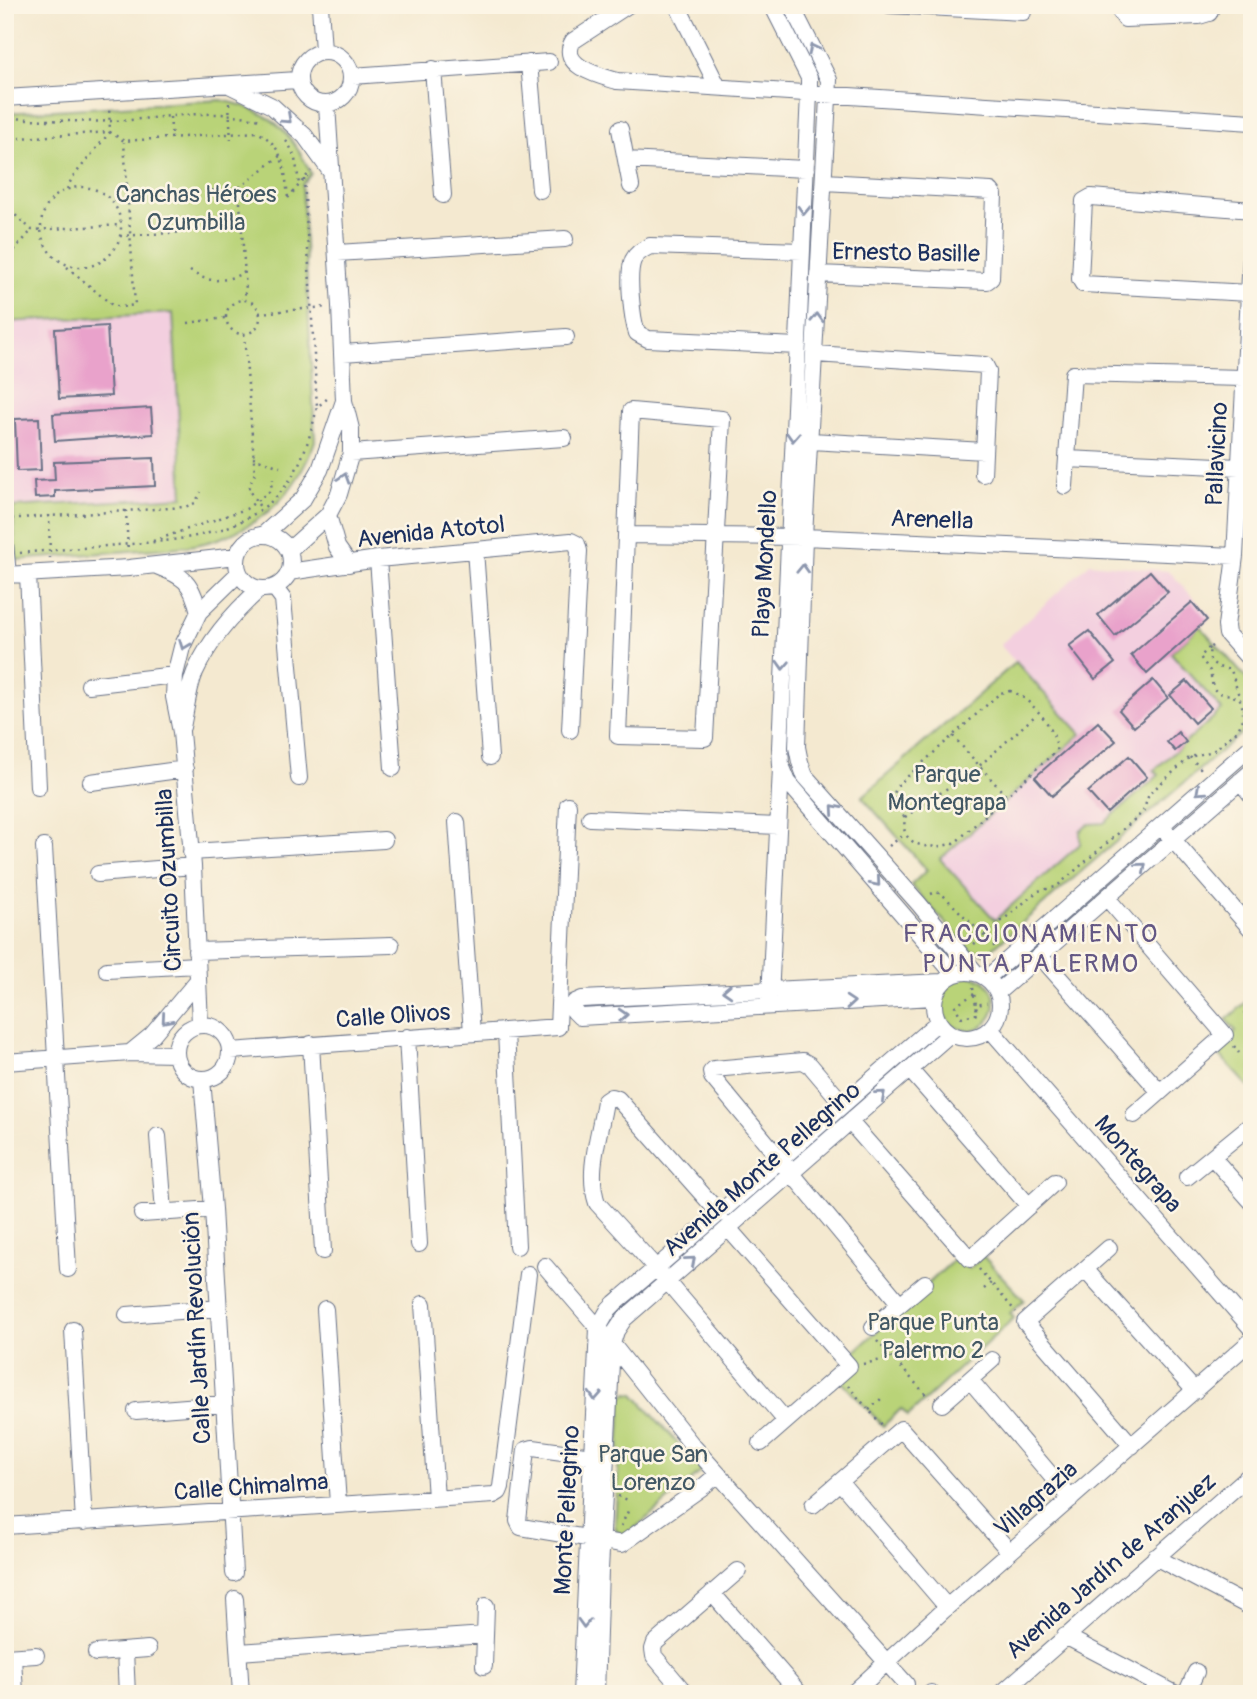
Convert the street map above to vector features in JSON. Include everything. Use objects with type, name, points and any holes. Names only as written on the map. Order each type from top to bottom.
[{"type":"street","points":[[320,5],[323,51]]},
{"type":"street","points":[[628,5],[573,41],[569,47],[570,57],[578,66],[617,81],[1252,121]]},
{"type":"street","points":[[677,5],[718,87]]},
{"type":"street","points":[[772,5],[809,78],[809,93]]},
{"type":"street","points":[[791,5],[829,80],[829,94]]},
{"type":"street","points":[[890,5],[1013,9]]},
{"type":"street","points":[[1116,5],[1125,19],[1199,16],[1209,13],[1212,5]]},
{"type":"street","points":[[323,51],[337,54],[347,63],[352,76],[349,90],[340,100],[327,104],[313,102],[303,93],[298,80],[301,66],[310,55],[323,51]]},
{"type":"street","points":[[352,76],[549,62]]},
{"type":"street","points":[[529,63],[540,190]]},
{"type":"street","points":[[433,69],[443,195]]},
{"type":"street","points":[[5,98],[298,80]]},
{"type":"street","points":[[229,85],[272,106],[304,136],[326,166]]},
{"type":"street","name":"Playa Mondello","points":[[809,93],[798,346],[797,747],[800,762],[805,776],[999,996]]},
{"type":"street","name":"Playa Mondello","points":[[829,94],[811,441],[797,537],[779,747],[781,765],[788,782],[855,858],[948,978]]},
{"type":"street","points":[[289,550],[328,515],[339,494],[351,453],[351,429],[344,394],[337,253],[326,166],[327,104]]},
{"type":"street","points":[[620,129],[631,186]]},
{"type":"street","points":[[626,160],[806,170]]},
{"type":"street","name":"Ernesto Basille","points":[[818,274],[987,281],[991,278],[994,195],[991,191],[824,182]]},
{"type":"street","points":[[1249,293],[1083,284],[1080,279],[1084,201],[1091,197],[1252,210]]},
{"type":"street","name":"Pallavicino","points":[[1227,634],[1235,555],[1244,515],[1239,467],[1247,428],[1244,378],[1249,342],[1252,238]]},
{"type":"street","points":[[337,253],[565,239]]},
{"type":"street","points":[[798,346],[648,339],[637,333],[632,318],[631,263],[638,252],[650,246],[802,251]]},
{"type":"street","points":[[343,353],[566,337]]},
{"type":"street","points":[[815,354],[985,365],[988,371],[983,474]]},
{"type":"street","points":[[1065,486],[1073,374],[1080,372],[1244,378]]},
{"type":"street","points":[[299,778],[283,599],[267,588],[247,583],[238,564],[242,545],[268,531],[303,499],[320,470],[344,394]]},
{"type":"street","points":[[631,411],[722,419],[717,538],[705,738],[618,736],[631,411]]},
{"type":"street","points":[[351,453],[564,438]]},
{"type":"street","points":[[811,441],[984,451]]},
{"type":"street","points":[[1067,459],[1239,467]]},
{"type":"street","points":[[328,515],[337,547],[349,564]]},
{"type":"street","points":[[267,588],[283,581],[292,561],[289,550],[279,538],[268,531]]},
{"type":"street","name":"Arenella","points":[[626,535],[797,537],[1235,555]]},
{"type":"street","name":"Avenida Atotol","points":[[289,572],[378,559],[571,541],[577,544],[579,551],[570,730]]},
{"type":"street","points":[[5,543],[7,575],[154,565],[238,564]]},
{"type":"street","points":[[475,550],[490,757]]},
{"type":"street","points":[[378,559],[393,768]]},
{"type":"street","name":"Circuito Ozumbilla","points":[[200,1024],[192,859],[181,732],[174,697],[175,675],[182,647],[199,612],[238,564]]},
{"type":"street","points":[[154,565],[181,576],[191,586],[199,612]]},
{"type":"street","points":[[28,574],[38,787]]},
{"type":"street","name":"Circuito Ozumbilla","points":[[181,732],[194,674],[211,643],[232,614],[267,588]]},
{"type":"street","points":[[1227,634],[1252,662]]},
{"type":"street","points":[[89,685],[175,675]]},
{"type":"street","points":[[934,997],[580,1017],[574,1011],[575,1002],[582,999],[980,974],[1008,960],[1252,746]]},
{"type":"street","points":[[770,1007],[781,765]]},
{"type":"street","points":[[91,782],[184,768]]},
{"type":"street","points":[[948,978],[934,997],[938,1022],[950,1034],[964,1038],[978,1037],[997,1021],[999,996],[1040,956],[1246,776],[1252,796]]},
{"type":"street","name":"Calle Olivos","points":[[230,1051],[558,1027],[568,805]]},
{"type":"street","points":[[590,818],[778,826]]},
{"type":"street","points":[[457,822],[472,1033]]},
{"type":"street","points":[[1161,826],[1252,930]]},
{"type":"street","points":[[98,874],[192,859],[384,840]]},
{"type":"street","points":[[44,847],[68,1269]]},
{"type":"street","points":[[855,858],[872,852]]},
{"type":"street","points":[[1107,898],[1225,1035],[1134,1115]]},
{"type":"street","points":[[107,970],[197,965],[391,945]]},
{"type":"street","points":[[1040,956],[1160,1093]]},
{"type":"street","points":[[130,1053],[152,1035],[197,965]]},
{"type":"street","name":"Avenida Monte Pellegrino","points":[[612,1344],[624,1319],[668,1281],[780,1159],[938,1022]]},
{"type":"street","points":[[200,1024],[215,1027],[226,1037],[230,1051],[227,1065],[217,1076],[202,1079],[189,1076],[179,1067],[175,1054],[178,1040],[187,1029],[200,1024]]},
{"type":"street","name":"Montegrapa","points":[[990,1029],[1252,1329]]},
{"type":"street","points":[[506,1032],[517,1246]]},
{"type":"street","name":"Avenida Monte Pellegrino","points":[[598,1328],[609,1309],[656,1268],[792,1174],[950,1034]]},
{"type":"street","points":[[407,1037],[419,1244]]},
{"type":"street","points":[[311,1044],[323,1251]]},
{"type":"street","points":[[5,1062],[130,1053],[175,1054]]},
{"type":"street","points":[[843,1104],[810,1065],[803,1061],[714,1069],[711,1072],[712,1077],[900,1304]]},
{"type":"street","points":[[910,1070],[1029,1206]]},
{"type":"street","name":"Calle Jardín Revolución","points":[[202,1079],[214,1209],[234,1573]]},
{"type":"street","points":[[761,1443],[844,1371],[724,1222],[618,1099],[611,1097],[605,1101],[592,1177],[597,1203],[668,1281],[786,1421]]},
{"type":"street","points":[[850,1122],[970,1259],[1055,1182]]},
{"type":"street","points":[[1187,1177],[1252,1124]]},
{"type":"street","points":[[158,1136],[164,1212]]},
{"type":"street","points":[[1213,1158],[1252,1202]]},
{"type":"street","points":[[142,1214],[214,1209]]},
{"type":"street","points":[[1109,1248],[1025,1322],[1132,1446]]},
{"type":"street","points":[[545,1266],[718,1474],[906,1684]]},
{"type":"street","points":[[1085,1269],[1195,1391]]},
{"type":"street","name":"Calle Chimalma","points":[[5,1527],[494,1495],[499,1492],[528,1274]]},
{"type":"street","points":[[873,1327],[925,1283]]},
{"type":"street","points":[[423,1304],[436,1498]]},
{"type":"street","points":[[127,1315],[218,1308]]},
{"type":"street","points":[[325,1310],[338,1504]]},
{"type":"street","name":"Monte Pellegrino","points":[[596,1694],[592,1455],[598,1328]]},
{"type":"street","points":[[73,1330],[84,1522]]},
{"type":"street","name":"Villagrazia","points":[[852,1694],[947,1607],[1252,1340]]},
{"type":"street","name":"Monte Pellegrino","points":[[581,1694],[612,1344]]},
{"type":"street","points":[[942,1404],[992,1360]]},
{"type":"street","points":[[970,1380],[1071,1499]]},
{"type":"street","points":[[136,1411],[225,1404]]},
{"type":"street","points":[[813,1505],[901,1429],[1010,1552]]},
{"type":"street","points":[[592,1455],[533,1448],[526,1450],[517,1521],[521,1527],[622,1544],[718,1474]]},
{"type":"street","name":"Avenida Jardín de Aranjuez","points":[[1001,1694],[1155,1557],[1250,1477]]},
{"type":"street","points":[[840,1482],[947,1607]]},
{"type":"street","points":[[1155,1557],[1252,1608]]},
{"type":"street","points":[[686,1694],[654,1656],[655,1643],[737,1571]]},
{"type":"street","points":[[712,1593],[800,1694]]},
{"type":"street","points":[[235,1599],[241,1694]]},
{"type":"street","points":[[484,1666],[486,1606]]},
{"type":"street","points":[[239,1652],[485,1635]]},
{"type":"street","points":[[1065,1636],[1176,1694]]},
{"type":"street","points":[[96,1653],[148,1649]]},
{"type":"street","points":[[125,1651],[127,1694]]},
{"type":"street","points":[[15,1694],[9,1657],[36,1655]]},
{"type":"street","points":[[1186,1694],[1196,1672]]},
{"type":"path","points":[[229,85],[231,142]]},
{"type":"path","points":[[67,189],[72,178],[110,132],[108,92]]},
{"type":"path","points":[[5,118],[109,122],[230,114],[262,120],[270,125]]},
{"type":"path","points":[[170,117],[172,138]]},
{"type":"path","points":[[5,139],[110,132],[124,141],[257,132],[269,137],[281,155],[288,198],[304,179],[326,166]]},
{"type":"path","points":[[285,139],[294,156],[299,185]]},
{"type":"path","points":[[65,265],[91,267],[103,262],[112,253],[120,236],[121,225],[115,206],[107,196],[95,189],[67,189],[55,196],[46,206],[40,230],[45,246],[53,257],[112,305],[135,305],[124,141]]},
{"type":"path","points":[[184,193],[239,188],[281,155]]},
{"type":"path","points":[[6,554],[195,537],[224,529],[276,498],[304,453],[317,407],[304,179]]},
{"type":"path","points":[[239,188],[246,291],[242,299]]},
{"type":"path","points":[[5,206],[32,230],[121,225]]},
{"type":"path","points":[[5,261],[32,230]]},
{"type":"path","points":[[120,236],[187,232]]},
{"type":"path","points":[[190,271],[202,279],[216,282],[232,279],[244,272]]},
{"type":"path","points":[[242,299],[253,303],[259,313],[258,324],[244,334],[234,331],[225,318],[228,307],[242,299]]},
{"type":"path","points":[[259,313],[340,306]]},
{"type":"path","points":[[188,323],[225,318]]},
{"type":"path","points":[[244,334],[255,473],[247,489],[261,508],[268,531]]},
{"type":"path","points":[[317,407],[344,394]]},
{"type":"path","points":[[253,457],[280,467]]},
{"type":"path","points":[[150,543],[246,509],[270,491],[273,479]]},
{"type":"path","points":[[5,519],[185,507],[195,503],[201,492]]},
{"type":"path","points":[[126,510],[129,568]]},
{"type":"path","points":[[49,515],[51,572]]},
{"type":"path","points":[[1227,634],[1200,657],[1210,671],[1213,688],[1218,694],[1231,695],[1241,700]]},
{"type":"path","points":[[961,956],[1038,891],[1056,887],[1143,812],[1149,794],[1190,757],[1213,751],[1238,730],[1243,719],[1243,709],[1234,675],[1231,670],[1218,667],[1210,661],[1209,649]]},
{"type":"path","points":[[1000,693],[1018,693],[1056,736],[1056,751],[956,842],[947,845],[919,845],[905,834],[905,817],[893,804],[897,786],[1000,693]]},
{"type":"path","points":[[1243,709],[1252,711]]},
{"type":"path","points":[[905,817],[979,766],[1038,713]]},
{"type":"path","points":[[953,736],[1007,797]]},
{"type":"path","points":[[872,852],[905,834]]},
{"type":"path","points":[[919,904],[936,892],[942,894],[1008,960]]},
{"type":"path","points":[[974,994],[955,1006],[961,1017],[977,1014],[973,987],[980,974]]},
{"type":"path","points":[[976,1005],[999,996]]},
{"type":"path","points":[[1244,1012],[1252,1022]]},
{"type":"path","points":[[970,1259],[1025,1322]]},
{"type":"path","points":[[984,1289],[992,1282]]},
{"type":"path","points":[[873,1327],[878,1342],[926,1396],[942,1404]]},
{"type":"path","points":[[892,1358],[844,1371],[869,1410],[892,1436]]},
{"type":"path","points":[[869,1410],[881,1399]]},
{"type":"shaded area","points":[[173,313],[183,498],[13,507],[5,322]]},
{"type":"shaded area","points":[[1090,563],[1169,571],[1211,617],[1171,653],[1222,710],[1155,770],[1159,774],[1104,823],[1089,824],[1080,844],[994,920],[940,859],[1081,734],[1000,645]]},
{"type":"green space","name":"Canchas Héroes Ozumbilla","points":[[221,100],[253,109],[276,124],[295,145],[311,174],[302,185],[315,441],[308,458],[300,474],[279,502],[252,523],[218,539],[174,548],[16,560],[13,507],[183,497],[173,313],[5,322],[5,113]]},
{"type":"green space","name":"Parque Montegrapa","points":[[1200,626],[1252,685],[1252,724],[986,954],[970,950],[911,885],[927,870],[862,797],[1016,662],[1081,734],[940,859],[995,920],[1080,844],[1080,831],[1089,824],[1104,823],[1159,775],[1154,770],[1222,710],[1171,653]]},
{"type":"green space","points":[[968,976],[987,984],[995,1003],[987,1022],[968,1030],[949,1022],[941,1003],[949,984]]},
{"type":"green space","points":[[1252,997],[1252,1090],[1216,1051],[1236,1031],[1226,1020]]},
{"type":"green space","name":"Parque Punta Palermo 2","points":[[983,1256],[1024,1300],[1010,1313],[1014,1318],[908,1416],[901,1409],[883,1426],[841,1381],[859,1364],[851,1355],[957,1257],[969,1269]]},
{"type":"green space","name":"Parque San Lorenzo","points":[[627,1393],[634,1394],[702,1471],[626,1536],[617,1532],[615,1526],[622,1398]]},
{"type":"building","points":[[107,326],[111,396],[59,399],[55,329]]},
{"type":"building","points":[[151,408],[153,434],[55,441],[53,414]]},
{"type":"building","points":[[39,418],[41,470],[17,471],[15,419]]},
{"type":"building","points":[[154,458],[155,486],[55,491],[55,497],[35,498],[34,481],[55,480],[54,462]]},
{"type":"building","points":[[1150,571],[1168,592],[1115,636],[1098,615]]},
{"type":"building","points":[[1192,602],[1207,620],[1147,674],[1131,655]]},
{"type":"building","points":[[1089,631],[1115,663],[1095,679],[1069,646]]},
{"type":"building","points":[[1153,680],[1168,698],[1134,727],[1119,710]]},
{"type":"building","points":[[1187,681],[1211,708],[1194,723],[1170,695]]},
{"type":"building","points":[[1098,722],[1116,741],[1052,796],[1035,777]]},
{"type":"building","points":[[1178,732],[1186,742],[1175,751],[1167,742]]},
{"type":"building","points":[[1129,756],[1147,777],[1107,813],[1088,792]]},
{"type":"district","name":"FRACCIONAMIENTO PUNTA PALERMO","points":[[1031,948]]}]
